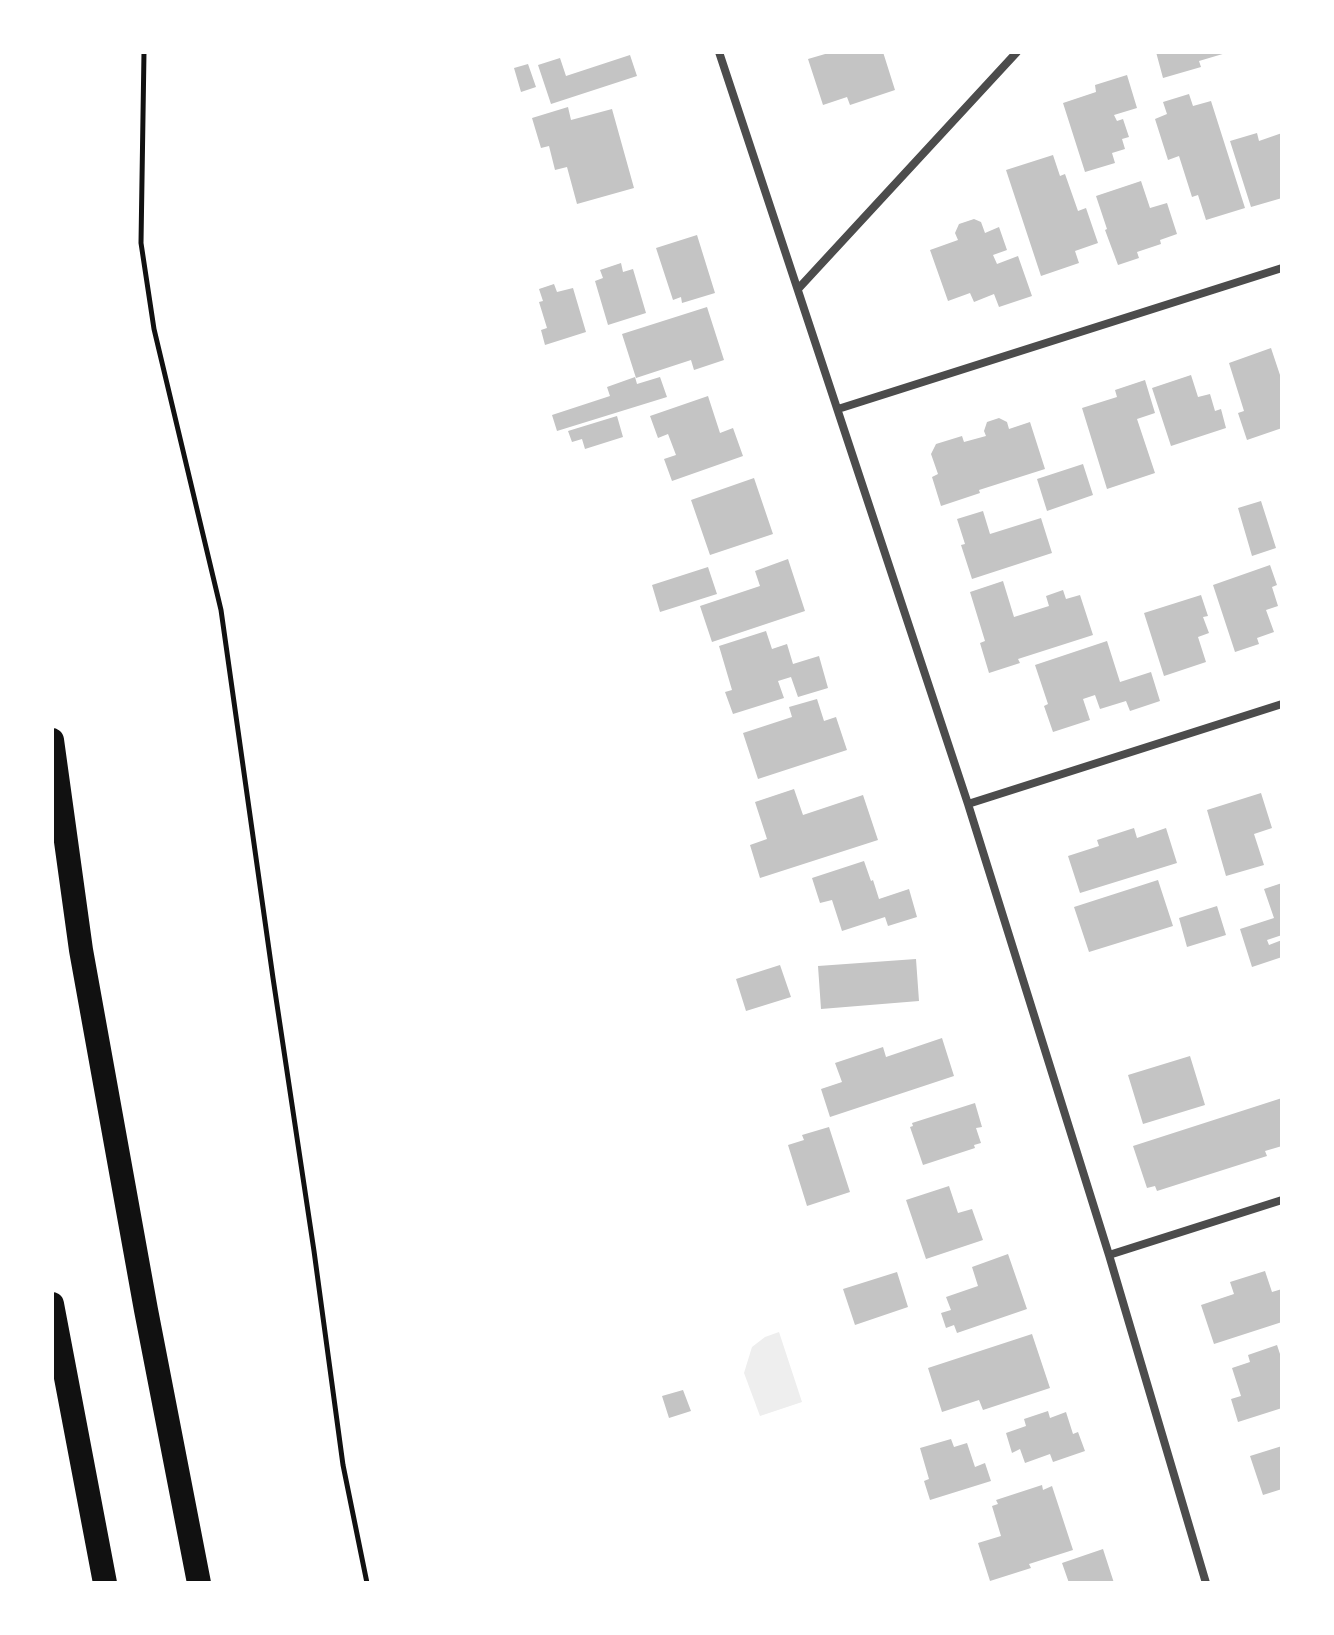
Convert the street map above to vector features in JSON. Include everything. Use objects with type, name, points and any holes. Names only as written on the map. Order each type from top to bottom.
[{"type":"highway","points":[[52,740],[81,950],[199,1583]]},
{"type":"highway","points":[[52,1304],[105,1583]]},
{"type":"street","points":[[719,52],[968,804],[1109,1255],[1206,1583]]},
{"type":"street","points":[[798,289],[1017,52]]},
{"type":"street","points":[[838,409],[1282,268]]},
{"type":"street","points":[[968,804],[1282,704]]},
{"type":"street","points":[[1109,1255],[1282,1200]]},
{"type":"path","points":[[144,52],[141,243],[154,329],[221,610],[343,1465],[367,1583]]},
{"type":"shaded area","points":[[779,1332],[802,1402],[760,1416],[744,1373],[752,1347],[765,1337]]},
{"type":"building","points":[[832,52],[883,52],[895,90],[850,105],[847,97],[823,105],[808,59]]},
{"type":"building","points":[[1156,52],[1226,53],[1199,61],[1201,67],[1163,78]]},
{"type":"building","points":[[630,55],[637,76],[551,104],[538,65],[560,58],[566,76]]},
{"type":"building","points":[[528,64],[536,87],[521,92],[514,68]]},
{"type":"building","points":[[1127,75],[1137,108],[1114,115],[1117,121],[1123,119],[1129,137],[1122,139],[1125,149],[1112,153],[1115,163],[1085,172],[1063,103],[1096,92],[1095,85]]},
{"type":"building","points":[[1189,94],[1193,106],[1211,101],[1245,208],[1206,220],[1198,195],[1192,197],[1179,156],[1168,160],[1155,119],[1167,114],[1163,102]]},
{"type":"building","points":[[568,107],[571,120],[612,109],[634,188],[577,204],[567,167],[555,170],[549,146],[541,148],[532,118]]},
{"type":"building","points":[[1257,133],[1259,141],[1282,133],[1282,198],[1251,207],[1230,141]]},
{"type":"building","points":[[1053,155],[1060,176],[1065,174],[1078,211],[1086,208],[1098,243],[1075,251],[1079,263],[1041,276],[1006,170]]},
{"type":"building","points":[[1141,181],[1150,208],[1167,203],[1177,234],[1160,240],[1161,244],[1137,252],[1139,258],[1118,265],[1096,196]]},
{"type":"building","points":[[974,219],[981,222],[985,233],[999,227],[1007,250],[993,255],[997,264],[1018,256],[1032,296],[999,307],[994,294],[974,302],[970,293],[948,301],[930,250],[958,240],[955,233],[959,224]]},
{"type":"building","points":[[697,235],[715,293],[682,303],[681,297],[673,300],[656,248]]},
{"type":"building","points":[[621,263],[623,272],[633,269],[646,313],[608,325],[595,281],[603,278],[600,270]]},
{"type":"building","points":[[554,284],[557,292],[573,288],[586,332],[545,345],[541,330],[547,328],[539,302],[543,301],[539,289]]},
{"type":"building","points":[[707,307],[724,360],[694,370],[691,360],[636,378],[622,334]]},
{"type":"building","points":[[1271,348],[1282,381],[1282,428],[1247,440],[1238,413],[1244,411],[1229,363]]},
{"type":"building","points":[[1191,375],[1198,397],[1210,394],[1215,411],[1221,409],[1226,428],[1171,446],[1152,388]]},
{"type":"building","points":[[635,377],[637,384],[660,377],[667,397],[557,431],[552,415],[610,396],[607,387]]},
{"type":"building","points":[[1145,380],[1155,413],[1137,419],[1155,473],[1107,489],[1082,408],[1117,397],[1115,390]]},
{"type":"building","points":[[708,396],[720,433],[733,428],[743,456],[672,481],[664,459],[676,455],[668,434],[658,438],[650,416]]},
{"type":"building","points":[[617,416],[623,437],[585,449],[582,439],[572,442],[568,431]]},
{"type":"building","points":[[999,418],[1007,422],[1009,429],[1030,422],[1045,469],[941,506],[932,477],[938,474],[931,454],[936,444],[962,436],[964,442],[986,436],[987,422]]},
{"type":"building","points":[[1083,464],[1093,495],[1047,511],[1037,479]]},
{"type":"building","points":[[754,478],[773,534],[710,555],[691,500]]},
{"type":"building","points":[[1261,501],[1276,548],[1252,556],[1238,508]]},
{"type":"building","points":[[983,511],[990,534],[1041,518],[1052,553],[972,579],[961,545],[965,544],[957,519]]},
{"type":"building","points":[[788,559],[805,611],[712,642],[700,606],[760,586],[755,571]]},
{"type":"building","points":[[1270,565],[1277,585],[1272,587],[1278,606],[1266,610],[1274,632],[1257,638],[1259,644],[1235,652],[1213,585]]},
{"type":"building","points":[[708,567],[717,594],[660,612],[652,585]]},
{"type":"building","points":[[1003,581],[1014,617],[1049,606],[1046,596],[1063,590],[1066,599],[1080,595],[1093,635],[1018,659],[1020,663],[989,673],[980,643],[985,641],[970,592]]},
{"type":"building","points":[[1201,595],[1208,616],[1203,617],[1209,633],[1198,637],[1206,662],[1164,676],[1144,613]]},
{"type":"building","points":[[766,631],[772,649],[787,644],[793,664],[819,656],[828,688],[798,697],[791,677],[778,681],[784,698],[733,714],[725,692],[732,690],[719,646]]},
{"type":"building","points":[[1107,641],[1120,682],[1151,672],[1160,701],[1130,711],[1126,701],[1100,709],[1095,695],[1083,699],[1090,720],[1053,732],[1044,706],[1048,704],[1035,665]]},
{"type":"building","points":[[817,699],[824,721],[836,717],[847,750],[758,779],[743,733],[792,717],[789,707]]},
{"type":"building","points":[[794,789],[803,815],[863,795],[878,840],[760,878],[750,845],[767,839],[755,802]]},
{"type":"building","points":[[1261,793],[1272,828],[1254,834],[1264,865],[1226,876],[1207,810]]},
{"type":"building","points":[[1134,828],[1137,838],[1166,828],[1177,863],[1080,893],[1068,856],[1099,846],[1097,840]]},
{"type":"building","points":[[864,861],[879,899],[909,889],[917,917],[888,926],[885,917],[842,931],[832,900],[820,903],[812,878]]},
{"type":"building","points":[[1158,880],[1173,926],[1089,952],[1074,907]]},
{"type":"building","points":[[1282,883],[1282,935],[1267,940],[1269,945],[1282,940],[1282,957],[1252,967],[1240,929],[1274,918],[1264,889]]},
{"type":"building","points":[[1217,906],[1226,935],[1187,947],[1179,918]]},
{"type":"building","points":[[916,959],[919,1001],[821,1009],[818,966]]},
{"type":"building","points":[[780,965],[791,997],[746,1011],[736,979]]},
{"type":"building","points":[[942,1038],[954,1076],[830,1117],[821,1089],[842,1082],[835,1063],[883,1047],[886,1057]]},
{"type":"building","points":[[1190,1056],[1205,1105],[1143,1124],[1128,1075]]},
{"type":"building","points":[[1282,1098],[1282,1146],[1265,1151],[1267,1156],[1157,1191],[1155,1186],[1147,1188],[1133,1146]]},
{"type":"building","points":[[975,1103],[982,1127],[976,1128],[981,1143],[974,1145],[975,1148],[923,1165],[910,1127],[912,1123]]},
{"type":"building","points":[[829,1127],[850,1192],[807,1206],[788,1145],[804,1140],[802,1135]]},
{"type":"building","points":[[949,1186],[958,1213],[972,1209],[983,1240],[926,1259],[906,1200]]},
{"type":"building","points":[[1008,1254],[1027,1309],[957,1333],[954,1325],[946,1328],[941,1313],[951,1310],[946,1297],[978,1286],[972,1267]]},
{"type":"building","points":[[1265,1271],[1272,1292],[1282,1289],[1282,1322],[1214,1344],[1201,1305],[1234,1294],[1230,1282]]},
{"type":"building","points":[[897,1272],[908,1307],[855,1325],[843,1289]]},
{"type":"building","points":[[1032,1334],[1050,1388],[983,1410],[979,1400],[942,1412],[928,1368]]},
{"type":"building","points":[[1277,1345],[1282,1360],[1282,1408],[1238,1422],[1231,1399],[1241,1396],[1232,1368],[1250,1362],[1248,1355]]},
{"type":"building","points":[[683,1390],[691,1411],[669,1418],[662,1396]]},
{"type":"building","points":[[1048,1411],[1050,1418],[1066,1412],[1073,1434],[1078,1432],[1085,1451],[1053,1462],[1050,1454],[1025,1463],[1020,1449],[1012,1453],[1006,1433],[1026,1426],[1024,1419]]},
{"type":"building","points":[[951,1439],[954,1447],[967,1443],[975,1467],[985,1463],[991,1481],[930,1500],[924,1481],[929,1479],[920,1448]]},
{"type":"building","points":[[1282,1446],[1282,1489],[1263,1495],[1250,1456]]},
{"type":"building","points":[[1042,1485],[1043,1490],[1052,1486],[1073,1550],[990,1581],[978,1543],[1001,1536],[992,1506],[998,1504],[996,1500]]},
{"type":"building","points":[[1103,1549],[1114,1583],[1069,1583],[1062,1563]]}]
